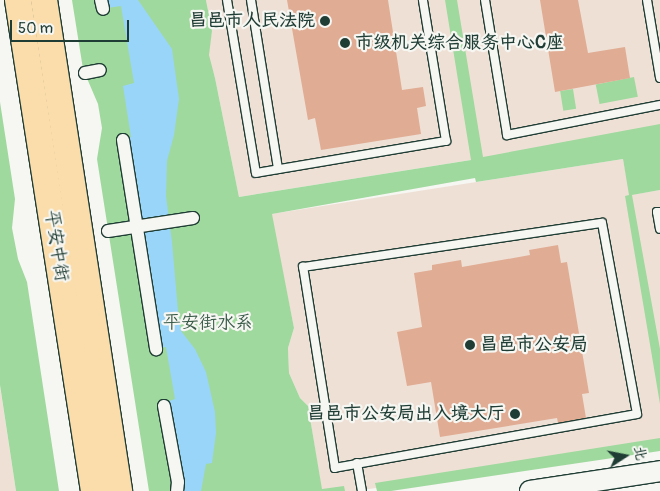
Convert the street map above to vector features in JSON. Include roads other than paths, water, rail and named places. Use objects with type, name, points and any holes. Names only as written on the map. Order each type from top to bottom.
[{"type":"main road","name":"平安中街","points":[[18,0],[94,491]]},
{"type":"main road","name":"平安中街","points":[[44,0],[119,491]]},
{"type":"street","points":[[85,73],[100,70]]},
{"type":"street","points":[[123,140],[156,349]]},
{"type":"street","points":[[108,231],[192,218]]},
{"type":"street","points":[[164,406],[178,482],[177,491]]},
{"type":"street","points":[[530,491],[605,485],[660,471]]},
{"type":"lane","points":[[227,0],[256,173],[446,140],[423,0]]},
{"type":"lane","points":[[251,0],[278,169]]},
{"type":"lane","points":[[486,0],[507,135],[660,105]]},
{"type":"lane","points":[[647,0],[660,78]]},
{"type":"lane","points":[[660,212],[657,212],[660,229]]},
{"type":"lane","points":[[602,223],[637,414],[357,463],[335,468],[303,266],[602,223]]},
{"type":"lane","points":[[357,463],[362,491]]},
{"type":"water","points":[[106,0],[138,0],[172,49],[179,99],[174,135],[167,161],[166,196],[178,311],[181,331],[195,349],[206,372],[215,412],[216,433],[212,463],[206,464],[201,491],[182,491],[183,482],[169,401],[175,399],[166,347],[160,348],[127,139],[131,137],[123,86],[134,83],[121,6],[107,8]]},
{"type":"place","name":"昌邑市人民法院","points":[[325,21]]},
{"type":"place","name":"市级机关综合服务中心C座","points":[[345,43]]},
{"type":"place","name":"昌邑市公安局","points":[[470,345]]},
{"type":"place","name":"昌邑市公安局出入境大厅","points":[[515,414]]},
{"type":"park label","name":"平安街水系","points":[[208,323]]}]
